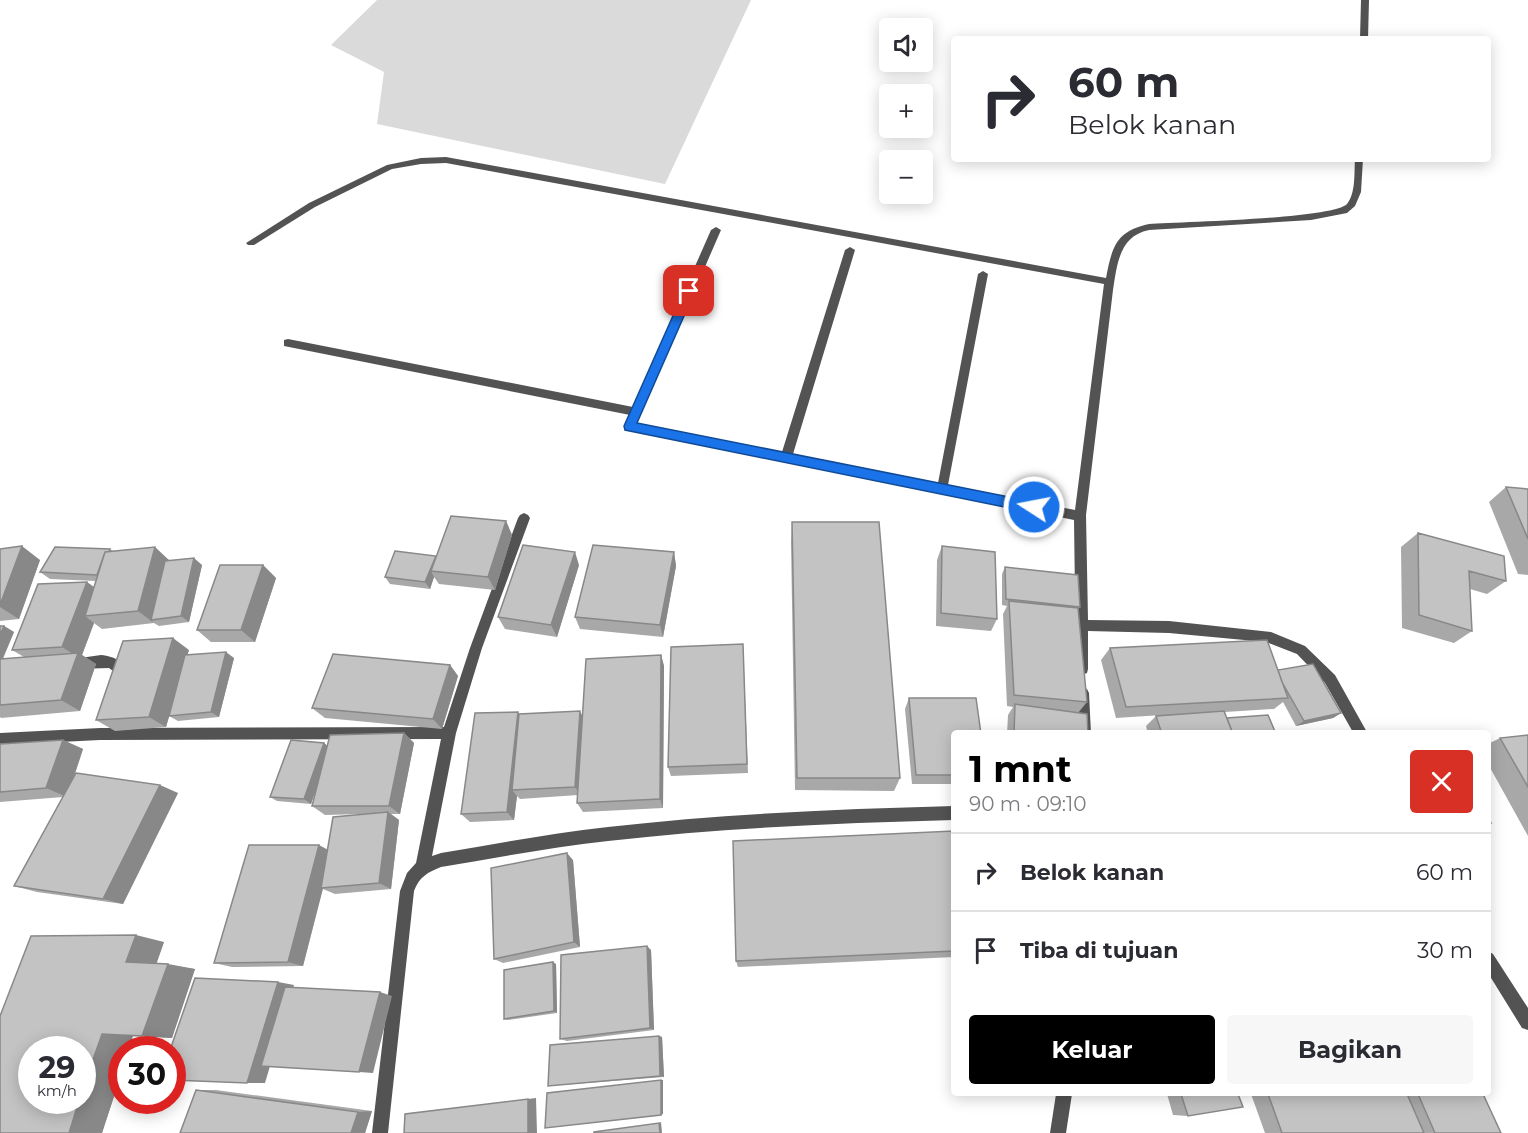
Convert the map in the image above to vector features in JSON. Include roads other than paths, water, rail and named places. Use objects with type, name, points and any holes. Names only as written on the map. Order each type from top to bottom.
[{"type":"street","points":[[1364,36],[1365,0]]},
{"type":"street","points":[[250,243],[312,205],[390,167],[422,160],[446,160],[1110,282]]},
{"type":"street","points":[[1084,730],[1080,516],[1086,455],[1110,282],[1119,248],[1124,238],[1132,231],[1149,227],[1311,217],[1344,211],[1352,204],[1358,192],[1359,162]]},
{"type":"street","points":[[716,230],[630,426],[1080,516]]},
{"type":"street","points":[[786,458],[850,250]]},
{"type":"street","points":[[942,489],[983,274]]},
{"type":"street","points":[[288,343],[636,412]]},
{"type":"street","points":[[423,866],[449,733],[476,648],[524,518]]},
{"type":"street","points":[[1083,625],[1169,627],[1267,636],[1301,650],[1330,679],[1360,730]]},
{"type":"street","points":[[65,663],[108,662],[116,664],[120,669],[120,675],[113,695]]},
{"type":"street","points":[[0,739],[102,729],[449,733]]},
{"type":"street","points":[[380,1133],[407,891],[413,873],[423,866],[441,860],[618,833],[834,816],[951,813]]},
{"type":"street","points":[[1491,964],[1528,1022]]},
{"type":"street","points":[[1058,1133],[1064,1096]]}]
